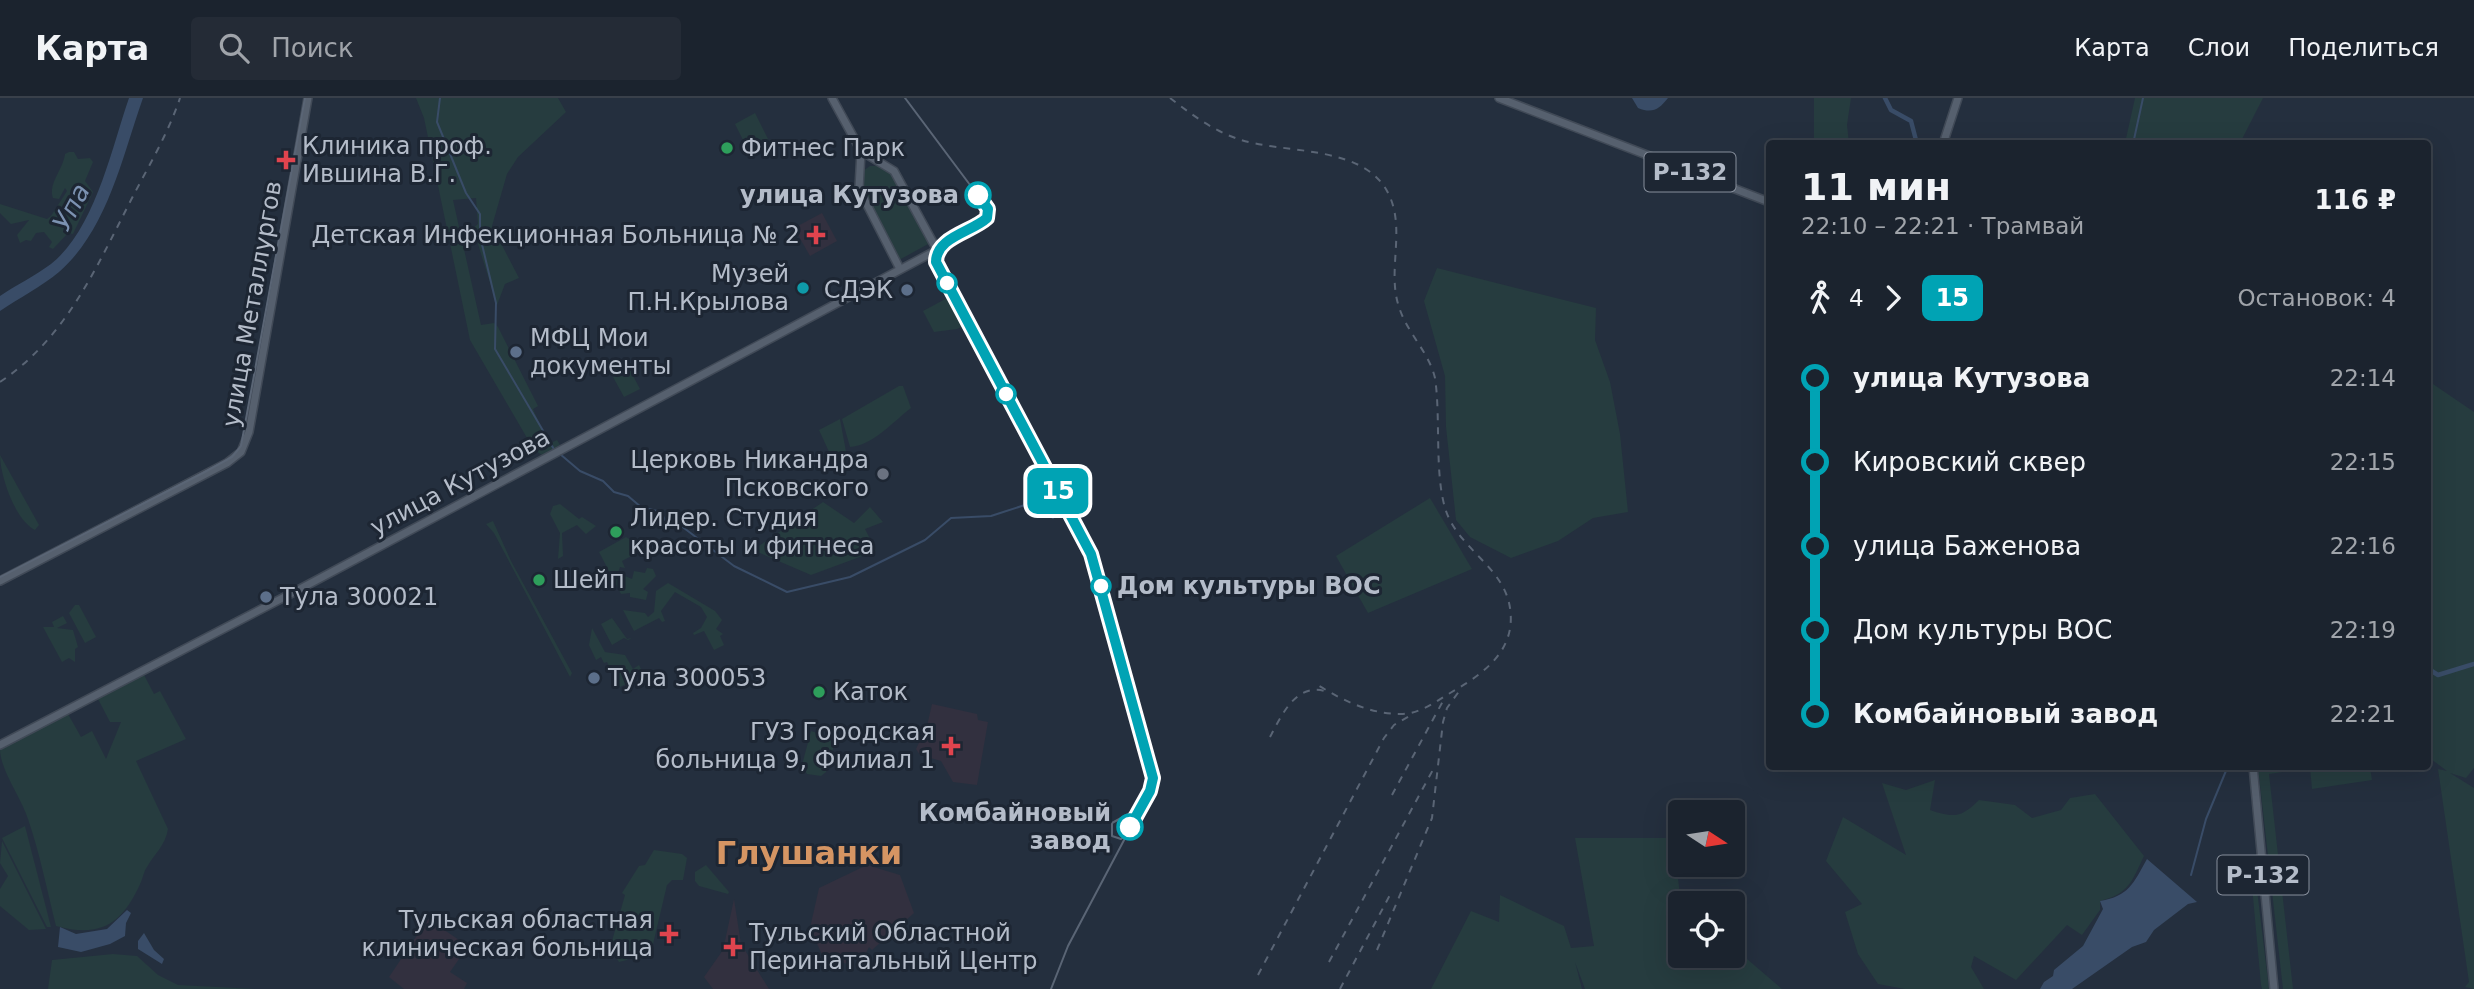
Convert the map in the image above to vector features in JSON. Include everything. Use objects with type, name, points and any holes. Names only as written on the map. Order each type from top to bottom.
[{"type":"main road","name":"улица Металлургов","points":[[0,581],[197,480],[241,453],[249,432],[308,98]]},
{"type":"main road","points":[[832,98],[861,151],[859,189],[900,269]]},
{"type":"main road","name":"Р-132","points":[[1499,98],[1766,200]]},
{"type":"main road","points":[[1944,140],[1958,98]]},
{"type":"main road","points":[[861,151],[888,164]]},
{"type":"main road","points":[[860,168],[871,163],[888,164]]},
{"type":"main road","name":"улица Кутузова","points":[[0,745],[558,453],[937,250],[898,175],[888,164]]},
{"type":"main road","name":"Р-132","points":[[2253,770],[2274,989]]},
{"type":"shaded area","name":"Детская Инфекционная Больница № 2","points":[[822,213],[837,241],[810,256],[794,228]]},
{"type":"shaded area","name":"ГУЗ Городская больница 9, Филиал 1","points":[[932,704],[977,714],[978,720],[988,722],[977,785],[953,782],[941,761],[920,755],[916,749],[927,726]]},
{"type":"shaded area","points":[[867,865],[900,875],[914,913],[872,950],[869,947],[866,953],[847,964],[823,957],[810,928],[819,888]]},
{"type":"shaded area","name":"Тульский Областной Перинатальный Центр","points":[[734,899],[741,944],[769,989],[713,989],[704,977],[723,950]]},
{"type":"shaded area","points":[[428,919],[468,946],[450,972],[467,983],[464,989],[404,989],[389,977]]},
{"type":"green space","points":[[416,98],[558,98],[566,112],[518,157],[507,174],[492,226],[519,278],[505,284],[497,305],[473,228],[478,224],[476,198],[453,200],[481,325],[494,323],[498,327],[538,406],[533,409],[549,444],[557,440],[560,445],[542,455],[534,450],[470,340],[424,118]]},
{"type":"green space","points":[[1814,98],[1851,98],[1847,125],[1849,140],[1814,140]]},
{"type":"green space","points":[[2135,98],[2263,98],[2242,140],[2126,140]]},
{"type":"green space","points":[[755,113],[770,143],[750,154],[735,124]]},
{"type":"green space","points":[[74,152],[78,159],[90,158],[93,162],[85,181],[93,192],[73,234],[68,233],[53,249],[49,247],[52,242],[44,232],[36,233],[31,241],[20,243],[17,235],[29,220],[11,224],[0,213],[0,204],[47,219],[51,216],[67,191],[65,188],[59,199],[53,198],[52,187],[65,154]]},
{"type":"green space","points":[[870,166],[878,166],[893,174],[930,243],[899,260],[861,188],[863,171]]},
{"type":"green space","points":[[1437,268],[1596,308],[1595,340],[1610,382],[1620,434],[1628,512],[1593,518],[1558,541],[1511,558],[1470,537],[1456,520],[1446,427],[1445,376],[1424,301]]},
{"type":"green space","points":[[951,296],[966,325],[934,332],[923,311]]},
{"type":"green space","points":[[629,368],[640,389],[624,397],[613,377]]},
{"type":"green space","points":[[2431,383],[2474,412],[2474,768],[2466,778],[2450,773],[2474,788],[2474,989],[2465,987],[2469,982],[2438,769],[2447,771],[2431,759]]},
{"type":"green space","points":[[903,386],[911,408],[874,438],[850,447],[842,419]]},
{"type":"green space","points":[[840,419],[847,457],[836,467],[819,430]]},
{"type":"green space","points":[[0,455],[39,525],[35,530],[21,517],[10,497]]},
{"type":"green space","points":[[1430,498],[1472,569],[1368,613],[1336,556]]},
{"type":"green space","points":[[823,502],[854,523],[870,507],[883,522],[865,529],[876,551],[811,575],[753,550]]},
{"type":"green space","points":[[560,504],[579,519],[582,517],[596,526],[586,534],[577,525],[562,533],[563,556],[558,559],[560,533],[550,514],[553,506]]},
{"type":"green space","points":[[493,521],[511,561],[572,673],[570,677],[494,533],[486,524]]},
{"type":"green space","points":[[626,537],[645,549],[622,561],[625,568],[620,567],[618,573],[632,579],[634,571],[645,573],[647,568],[653,569],[656,576],[643,589],[648,592],[646,600],[630,597],[630,593],[621,594],[599,552]]},
{"type":"green space","points":[[668,583],[715,611],[722,620],[716,629],[723,634],[720,636],[724,645],[714,650],[704,631],[694,635],[707,617],[701,607],[675,592],[661,611],[665,621],[662,622],[659,618],[634,631],[623,610],[645,613],[648,617],[654,612],[656,591]]},
{"type":"green space","points":[[75,605],[79,605],[96,637],[85,643],[69,613]]},
{"type":"green space","points":[[63,616],[67,623],[57,628],[73,630],[78,647],[75,649],[75,662],[69,658],[62,662],[43,627],[54,627],[52,622]]},
{"type":"green space","points":[[612,618],[627,639],[632,638],[628,640],[624,638],[612,645],[601,624]]},
{"type":"green space","points":[[592,628],[605,652],[625,655],[633,669],[639,665],[641,669],[627,677],[630,682],[620,687],[607,662],[604,663],[601,657],[596,660],[589,645]]},
{"type":"green space","points":[[144,675],[154,694],[160,691],[186,739],[136,761],[168,829],[167,835],[146,869],[134,897],[117,918],[97,929],[56,926],[32,832],[3,766],[0,749],[68,714],[81,737],[92,731],[106,759],[121,722],[110,722],[98,699]]},
{"type":"green space","points":[[811,731],[836,739],[826,772],[821,776],[807,774],[802,765]]},
{"type":"green space","points":[[2258,770],[2296,770],[2269,774],[2293,989],[2283,989]]},
{"type":"green space","points":[[2310,770],[2370,770],[2372,780],[2312,789]]},
{"type":"green space","points":[[1935,780],[1930,810],[1951,815],[1962,813],[1979,800],[2015,805],[2032,818],[2061,810],[2070,798],[2095,794],[2144,856],[2124,890],[2100,901],[2100,910],[2082,935],[2067,925],[2016,980],[1974,956],[1971,967],[1984,989],[1905,989],[1878,984],[1858,954],[1845,912],[1862,904],[1826,861],[1843,817],[1906,855],[1882,783],[1906,790]]},
{"type":"green space","points":[[25,826],[51,927],[47,927],[2,838]]},
{"type":"green space","points":[[1575,838],[1668,838],[1668,877],[1678,877],[1680,891],[1668,891],[1668,968],[1745,968],[1745,957],[1782,989],[1585,989],[1575,962],[1582,989],[1431,989],[1471,911],[1499,922],[1500,895],[1564,926],[1571,948],[1594,946]]},
{"type":"green space","points":[[2,841],[46,929],[29,930],[0,906],[0,889],[8,876],[0,863]]},
{"type":"green space","points":[[654,850],[682,854],[687,858],[683,880],[672,880],[667,885],[650,957],[631,954],[627,960],[619,962],[610,948],[625,895],[622,893],[639,866],[645,865]]},
{"type":"green space","points":[[706,865],[728,894],[699,886],[695,881],[695,872]]},
{"type":"green space","points":[[2255,873],[2269,989],[2262,989],[2261,985],[2251,875]]},
{"type":"green space","points":[[113,954],[137,956],[158,975],[178,985],[256,989],[48,989],[52,960]]},
{"type":"water","name":"Упа","points":[[129,98],[143,98],[112,191],[90,235],[76,255],[59,272],[0,311],[0,296],[51,264],[79,231],[100,187]]},
{"type":"water","points":[[1632,98],[1668,98],[1659,108],[1648,111],[1638,108]]},
{"type":"water","points":[[2147,859],[2197,902],[2188,904],[2154,930],[2146,942],[2132,947],[2072,989],[2040,989],[2044,982],[2053,976],[2054,970],[2083,946],[2103,909],[2100,901],[2118,896],[2129,888]]},
{"type":"water","points":[[127,910],[131,913],[126,923],[125,936],[110,944],[81,952],[58,947],[60,927],[76,934],[107,929]]},
{"type":"water","points":[[144,933],[154,950],[164,959],[162,964],[138,949],[138,941]]},
{"type":"waterway","points":[[440,98],[437,122],[466,193],[480,214],[480,236],[496,303],[495,349],[555,451]]},
{"type":"waterway","points":[[1885,98],[1891,110],[1911,121],[1916,140]]},
{"type":"waterway","points":[[2134,140],[2143,98]]},
{"type":"waterway","points":[[560,454],[580,471],[603,481],[614,492],[628,496],[641,507],[661,512],[665,520],[680,525],[734,566],[787,592],[850,577],[925,540],[951,518],[991,516],[1031,503],[1053,518]]},
{"type":"waterway","points":[[2431,671],[2438,675],[2474,664]]},
{"type":"waterway","points":[[2191,875],[2206,819],[2226,770]]},
{"type":"tram line","points":[[0,577],[203,473],[232,457],[241,446],[305,98]]},
{"type":"tram line","points":[[905,98],[988,209],[985,221],[940,248],[936,262],[1091,554],[1153,777],[1150,791],[1068,946],[1051,989]]},
{"type":"tram line","name":"15","points":[[978,195],[988,209],[987,218],[943,245],[937,253],[936,262],[1093,559],[1153,778],[1150,791],[1130,827]]},
{"type":"tram line","points":[[1127,835],[1121,839],[1112,836],[1112,823],[1141,807]]},
{"type":"railway","points":[[0,382],[43,345],[77,300],[157,150],[180,98]]},
{"type":"railway","points":[[1170,98],[1202,121],[1238,139],[1344,159],[1363,167],[1379,180],[1390,197],[1394,210],[1395,280],[1399,307],[1435,378],[1440,481],[1446,511],[1461,536],[1499,581],[1510,608],[1511,624],[1507,638],[1492,662],[1470,681],[1418,711],[1407,714],[1378,712],[1346,701],[1316,684]]},
{"type":"railway","points":[[1377,950],[1432,818],[1443,722],[1447,708],[1460,690]]},
{"type":"railway","points":[[1270,737],[1285,710],[1299,696],[1307,691],[1328,692]]},
{"type":"railway","points":[[1392,795],[1443,701]]},
{"type":"railway","points":[[1258,975],[1384,738],[1394,725],[1413,714]]},
{"type":"railway","points":[[1329,962],[1435,766]]},
{"type":"railway","points":[[1340,989],[1391,893]]},
{"type":"place","name":"Фитнес Парк","points":[[727,148]]},
{"type":"place","name":"Клиника проф. Ившина В.Г.","points":[[286,160]]},
{"type":"place","name":"улица Кутузова","points":[[978,195]]},
{"type":"place","name":"Детская Инфекционная Больница № 2","points":[[816,235]]},
{"type":"place","name":"Музей П.Н.Крылова","points":[[803,288]]},
{"type":"place","name":"СДЭК","points":[[907,290]]},
{"type":"place","name":"МФЦ Мои документы","points":[[516,352]]},
{"type":"place","name":"Церковь Никандра Псковского","points":[[883,474]]},
{"type":"place","name":"Лидер. Студия красоты и фитнеса","points":[[616,532]]},
{"type":"place","name":"Шейп","points":[[539,580]]},
{"type":"place","name":"Дом культуры ВОС","points":[[1101,586]]},
{"type":"place","name":"Тула 300021","points":[[266,597]]},
{"type":"place","name":"Тула 300053","points":[[594,678]]},
{"type":"place","name":"Каток","points":[[819,692]]},
{"type":"place","name":"ГУЗ Городская больница 9, Филиал 1","points":[[951,746]]},
{"type":"place","name":"Комбайновый завод","points":[[1130,827]]},
{"type":"place","name":"Тульская областная клиническая больница","points":[[669,934]]},
{"type":"place","name":"Тульский Областной Перинатальный Центр","points":[[733,947]]},
{"type":"district","name":"Глушанки","points":[[809,853]]}]
